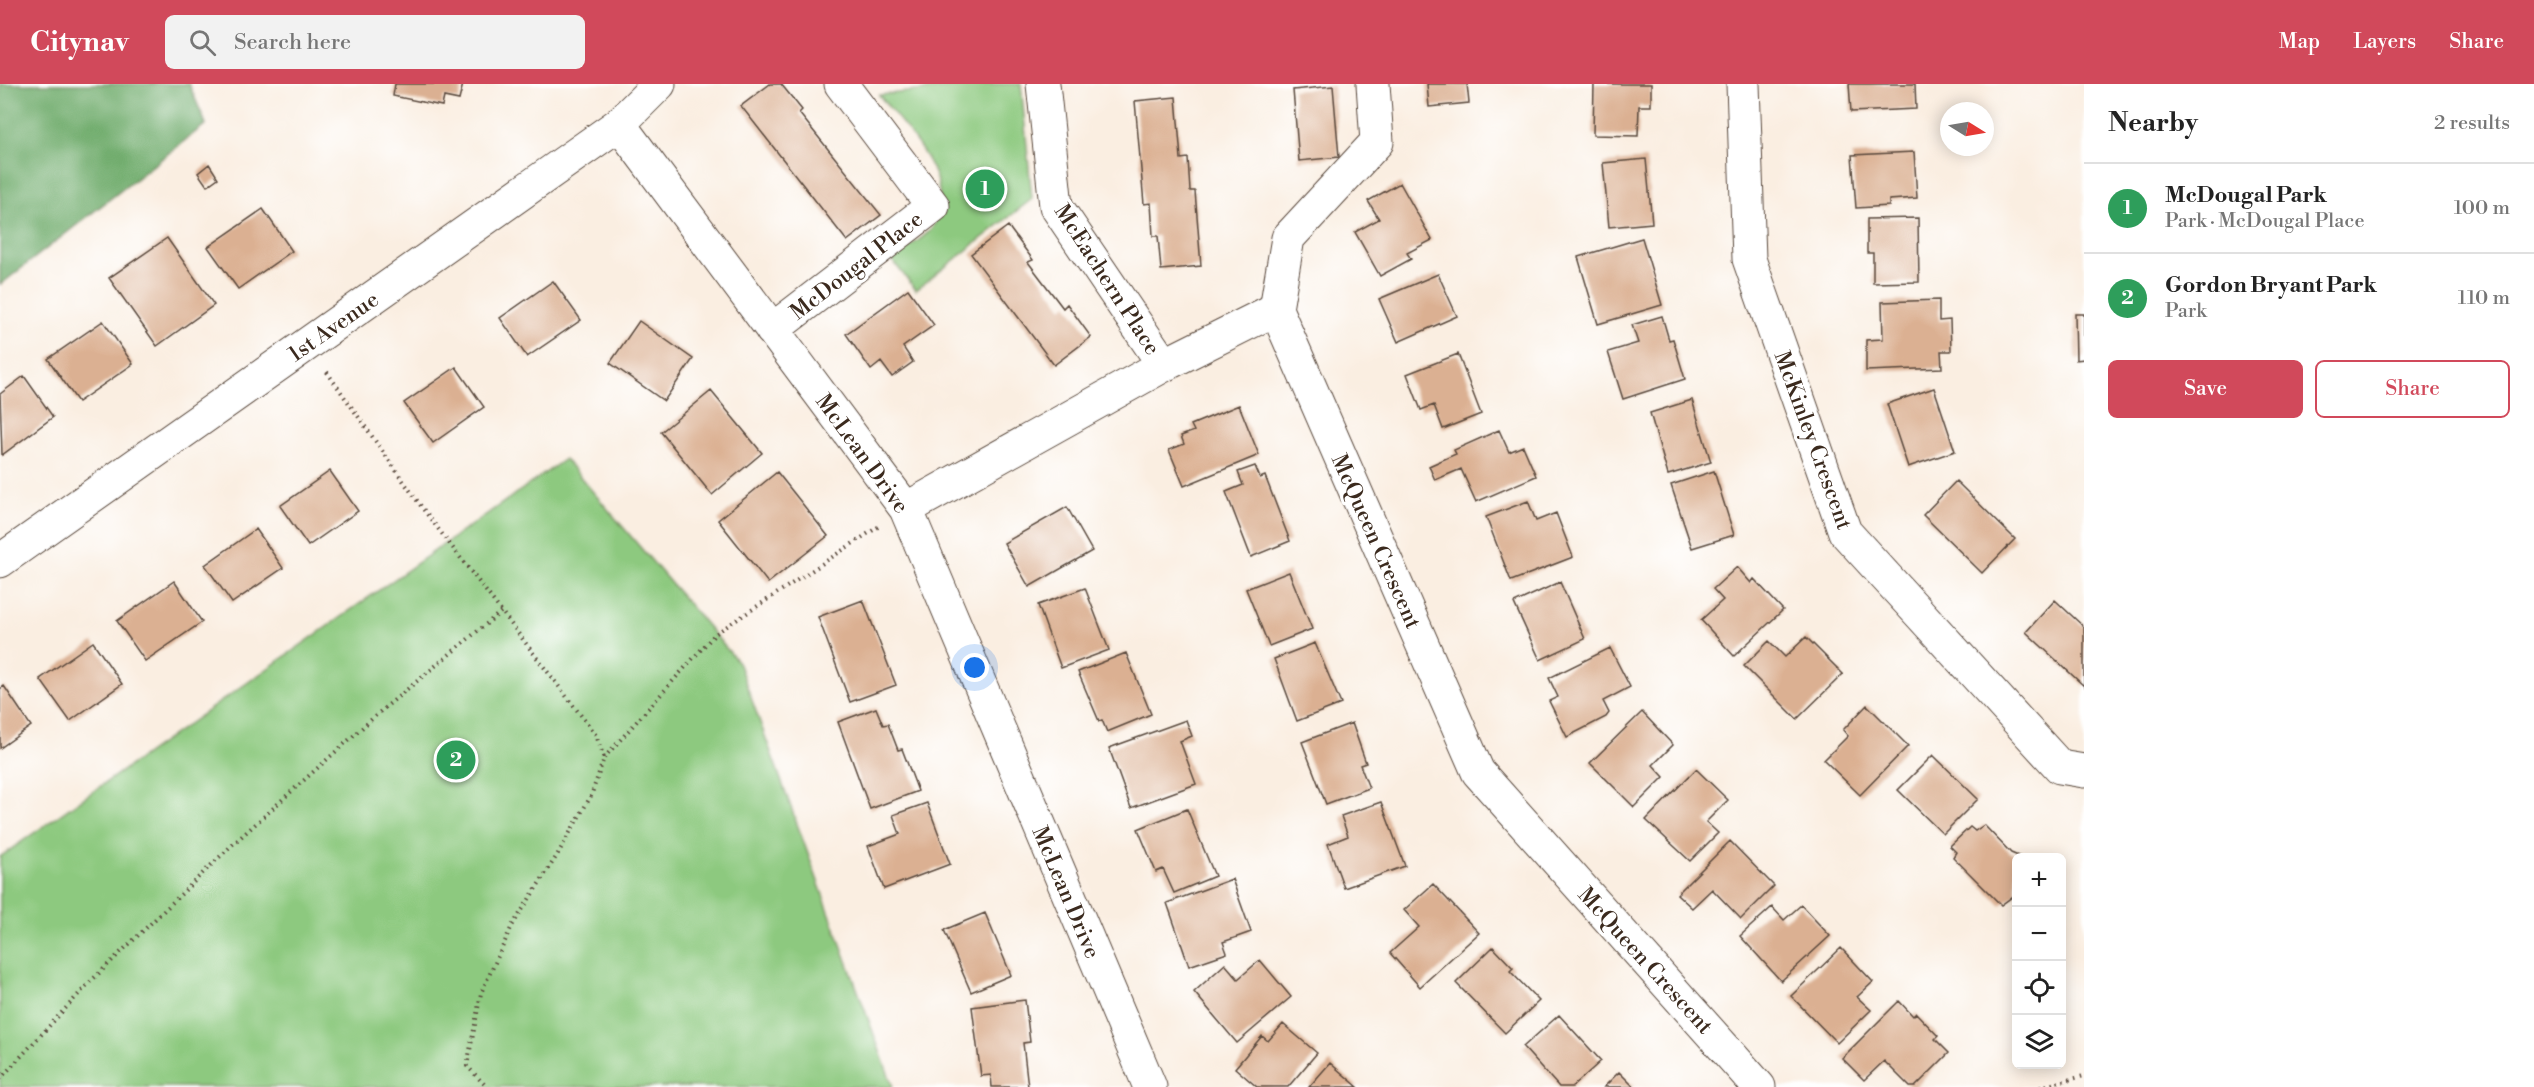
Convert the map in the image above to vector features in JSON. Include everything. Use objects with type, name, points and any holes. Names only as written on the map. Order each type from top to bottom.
[{"type":"street","name":"1st Avenue","points":[[0,561],[619,124],[659,84]]},
{"type":"street","name":"McDougal Place","points":[[772,330],[933,206],[841,84]]},
{"type":"street","name":"McEachern Place","points":[[1043,84],[1056,206],[1164,365]]},
{"type":"street","points":[[906,509],[1164,365],[1276,309],[1288,238],[1377,142],[1373,84]]},
{"type":"street","name":"McKinley Crescent","points":[[1743,84],[1749,259],[1845,532],[2060,767],[2084,771]]},
{"type":"street","name":"McLean Drive","points":[[619,124],[906,509],[1150,1087]]},
{"type":"street","name":"McQueen Crescent","points":[[1276,309],[1478,772],[1759,1087]]},
{"type":"path","points":[[307,344],[423,509],[596,735],[604,758]]},
{"type":"path","points":[[487,1087],[467,1066],[481,993],[512,926],[591,796],[604,758],[715,634],[906,509]]},
{"type":"path","points":[[0,1079],[91,981],[232,845],[382,710],[502,611]]},
{"type":"path","points":[[2040,1087],[2084,1076]]},
{"type":"green space","points":[[0,84],[189,84],[206,124],[0,285]]},
{"type":"green space","points":[[979,84],[1021,84],[1032,199],[916,290],[891,259],[932,228],[939,211],[940,193],[935,175],[926,157],[879,95]]},
{"type":"green space","points":[[565,459],[738,662],[893,1087],[0,1087],[0,857]]},
{"type":"building","points":[[395,84],[463,84],[459,100],[444,97],[442,106],[393,96]]},
{"type":"building","points":[[770,84],[781,84],[802,110],[799,113],[881,215],[847,241],[741,106]]},
{"type":"building","points":[[1427,84],[1467,84],[1469,103],[1429,107]]},
{"type":"building","points":[[1594,84],[1651,84],[1651,106],[1639,106],[1638,136],[1593,135]]},
{"type":"building","points":[[1849,84],[1915,84],[1916,109],[1851,112]]},
{"type":"building","points":[[1333,86],[1339,157],[1299,161],[1293,90]]},
{"type":"building","points":[[1176,97],[1181,159],[1188,158],[1190,191],[1195,191],[1201,266],[1161,270],[1158,236],[1153,236],[1151,203],[1144,204],[1135,101]]},
{"type":"building","points":[[1914,152],[1917,198],[1889,200],[1889,206],[1856,208],[1852,155]]},
{"type":"building","points":[[1646,159],[1652,223],[1609,227],[1603,163]]},
{"type":"building","points":[[209,164],[218,178],[207,186],[198,173]]},
{"type":"building","points":[[1400,183],[1432,240],[1407,253],[1411,259],[1380,276],[1355,232],[1379,219],[1368,201]]},
{"type":"building","points":[[263,209],[292,251],[238,289],[208,247]]},
{"type":"building","points":[[1918,218],[1919,282],[1873,283],[1873,253],[1867,253],[1867,219]]},
{"type":"building","points":[[1008,226],[1033,260],[1028,262],[1063,308],[1067,304],[1091,337],[1054,365],[971,254]]},
{"type":"building","points":[[167,238],[214,305],[157,346],[109,278]]},
{"type":"building","points":[[1642,238],[1662,305],[1598,324],[1578,257]]},
{"type":"building","points":[[1438,274],[1457,316],[1398,342],[1379,299]]},
{"type":"building","points":[[553,281],[581,320],[527,357],[500,318]]},
{"type":"building","points":[[908,289],[934,325],[903,347],[913,362],[892,377],[881,362],[871,370],[846,334]]},
{"type":"building","points":[[1939,300],[1939,321],[1950,320],[1951,351],[1941,351],[1942,368],[1866,371],[1866,340],[1883,339],[1882,302]]},
{"type":"building","points":[[2075,314],[2084,314],[2084,359],[2076,360]]},
{"type":"building","points":[[1662,316],[1669,340],[1673,339],[1685,379],[1623,399],[1608,352],[1638,343],[1632,325]]},
{"type":"building","points":[[103,321],[133,364],[78,402],[48,359]]},
{"type":"building","points":[[639,321],[693,359],[664,401],[610,363]]},
{"type":"building","points":[[1458,354],[1481,414],[1443,429],[1434,405],[1421,410],[1407,374]]},
{"type":"building","points":[[456,367],[484,407],[433,443],[404,403]]},
{"type":"building","points":[[24,376],[53,417],[2,455],[0,394]]},
{"type":"building","points":[[1934,388],[1955,451],[1908,467],[1887,404]]},
{"type":"building","points":[[711,391],[762,453],[712,495],[661,432]]},
{"type":"building","points":[[1692,400],[1711,462],[1668,475],[1650,413]]},
{"type":"building","points":[[1239,405],[1259,455],[1184,486],[1169,450],[1184,444],[1181,436],[1194,431],[1191,425]]},
{"type":"building","points":[[1499,430],[1509,452],[1523,446],[1536,476],[1476,502],[1461,469],[1435,480],[1429,466],[1456,454],[1454,450]]},
{"type":"building","points":[[1255,466],[1260,478],[1265,476],[1290,541],[1251,557],[1226,492],[1243,485],[1238,472]]},
{"type":"building","points":[[330,471],[358,511],[308,546],[280,506]]},
{"type":"building","points":[[1714,471],[1734,535],[1692,548],[1671,485]]},
{"type":"building","points":[[777,472],[828,536],[768,583],[718,520]]},
{"type":"building","points":[[1956,481],[2015,539],[1982,573],[1923,515]]},
{"type":"building","points":[[1528,501],[1536,521],[1556,513],[1573,557],[1511,581],[1486,517]]},
{"type":"building","points":[[1067,507],[1092,551],[1029,587],[1004,543]]},
{"type":"building","points":[[256,529],[283,568],[232,603],[205,565]]},
{"type":"building","points":[[1737,567],[1751,583],[1754,579],[1783,610],[1734,656],[1701,620],[1723,600],[1713,589]]},
{"type":"building","points":[[1289,572],[1312,629],[1269,646],[1246,589]]},
{"type":"building","points":[[174,581],[202,622],[145,661],[117,621]]},
{"type":"building","points":[[1560,582],[1585,639],[1540,660],[1514,603]]},
{"type":"building","points":[[1085,588],[1109,650],[1061,668],[1038,605]]},
{"type":"building","points":[[863,600],[896,685],[850,702],[818,617]]},
{"type":"building","points":[[2055,600],[2084,627],[2084,686],[2026,632]]},
{"type":"building","points":[[1806,637],[1843,674],[1797,719],[1744,666],[1769,641],[1785,657]]},
{"type":"building","points":[[93,642],[122,684],[70,721],[40,679]]},
{"type":"building","points":[[1315,643],[1341,704],[1297,721],[1274,659]]},
{"type":"building","points":[[1610,648],[1630,687],[1603,701],[1609,713],[1606,717],[1567,737],[1549,701],[1558,697],[1549,678]]},
{"type":"building","points":[[1126,653],[1151,714],[1107,732],[1102,720],[1099,721],[1078,672]]},
{"type":"building","points":[[4,686],[31,726],[0,748],[0,689]]},
{"type":"building","points":[[1867,705],[1908,746],[1860,795],[1824,760],[1848,736],[1843,730]]},
{"type":"building","points":[[876,708],[883,725],[888,724],[898,750],[902,749],[918,791],[870,809],[838,722]]},
{"type":"building","points":[[1642,712],[1673,745],[1653,765],[1664,777],[1634,807],[1590,763]]},
{"type":"building","points":[[1186,720],[1192,736],[1180,741],[1196,784],[1131,808],[1109,748]]},
{"type":"building","points":[[1352,723],[1366,763],[1360,765],[1369,788],[1326,804],[1302,742]]},
{"type":"building","points":[[1933,755],[1978,799],[1943,834],[1898,790]]},
{"type":"building","points":[[1696,769],[1728,800],[1706,822],[1718,833],[1690,861],[1646,820]]},
{"type":"building","points":[[1381,802],[1405,866],[1344,888],[1328,844],[1348,836],[1341,816]]},
{"type":"building","points":[[927,803],[950,864],[884,889],[868,846],[900,834],[893,815]]},
{"type":"building","points":[[1187,809],[1215,876],[1174,893],[1163,869],[1156,872],[1138,829]]},
{"type":"building","points":[[1984,825],[2012,853],[2012,897],[2001,905],[1953,857],[1956,852],[1950,846],[1970,827],[1975,831]]},
{"type":"building","points":[[1730,841],[1774,886],[1741,919],[1712,889],[1692,908],[1677,894]]},
{"type":"building","points":[[1232,879],[1251,932],[1223,942],[1227,953],[1189,966],[1167,903]]},
{"type":"building","points":[[1433,884],[1479,933],[1420,987],[1390,953],[1419,927],[1404,910]]},
{"type":"building","points":[[1801,905],[1830,936],[1781,981],[1740,936],[1772,907],[1784,920]]},
{"type":"building","points":[[985,913],[1011,975],[971,992],[944,930]]},
{"type":"building","points":[[1493,947],[1513,968],[1510,971],[1539,1001],[1505,1033],[1456,983]]},
{"type":"building","points":[[1841,948],[1873,982],[1857,997],[1871,1010],[1837,1043],[1791,996]]},
{"type":"building","points":[[1260,960],[1291,997],[1237,1043],[1194,992],[1225,964],[1238,979]]},
{"type":"building","points":[[1025,1000],[1030,1042],[1023,1043],[1028,1087],[992,1087],[991,1075],[981,1076],[972,1007]]},
{"type":"building","points":[[1899,1001],[1913,1016],[1916,1013],[1938,1036],[1935,1039],[1949,1053],[1915,1087],[1910,1087],[1884,1061],[1864,1080],[1842,1058]]},
{"type":"building","points":[[1559,1015],[1601,1061],[1572,1087],[1559,1087],[1523,1047]]},
{"type":"building","points":[[1283,1024],[1317,1053],[1288,1087],[1257,1087],[1235,1068],[1262,1036],[1268,1041]]},
{"type":"building","points":[[1330,1063],[1358,1087],[1309,1087]]},
{"type":"building","points":[[1619,1072],[1634,1087],[1604,1087]]},
{"type":"place","name":"McDougal Park","points":[[985,189]]},
{"type":"place","name":"Gordon Bryant Park","points":[[456,760]]}]
